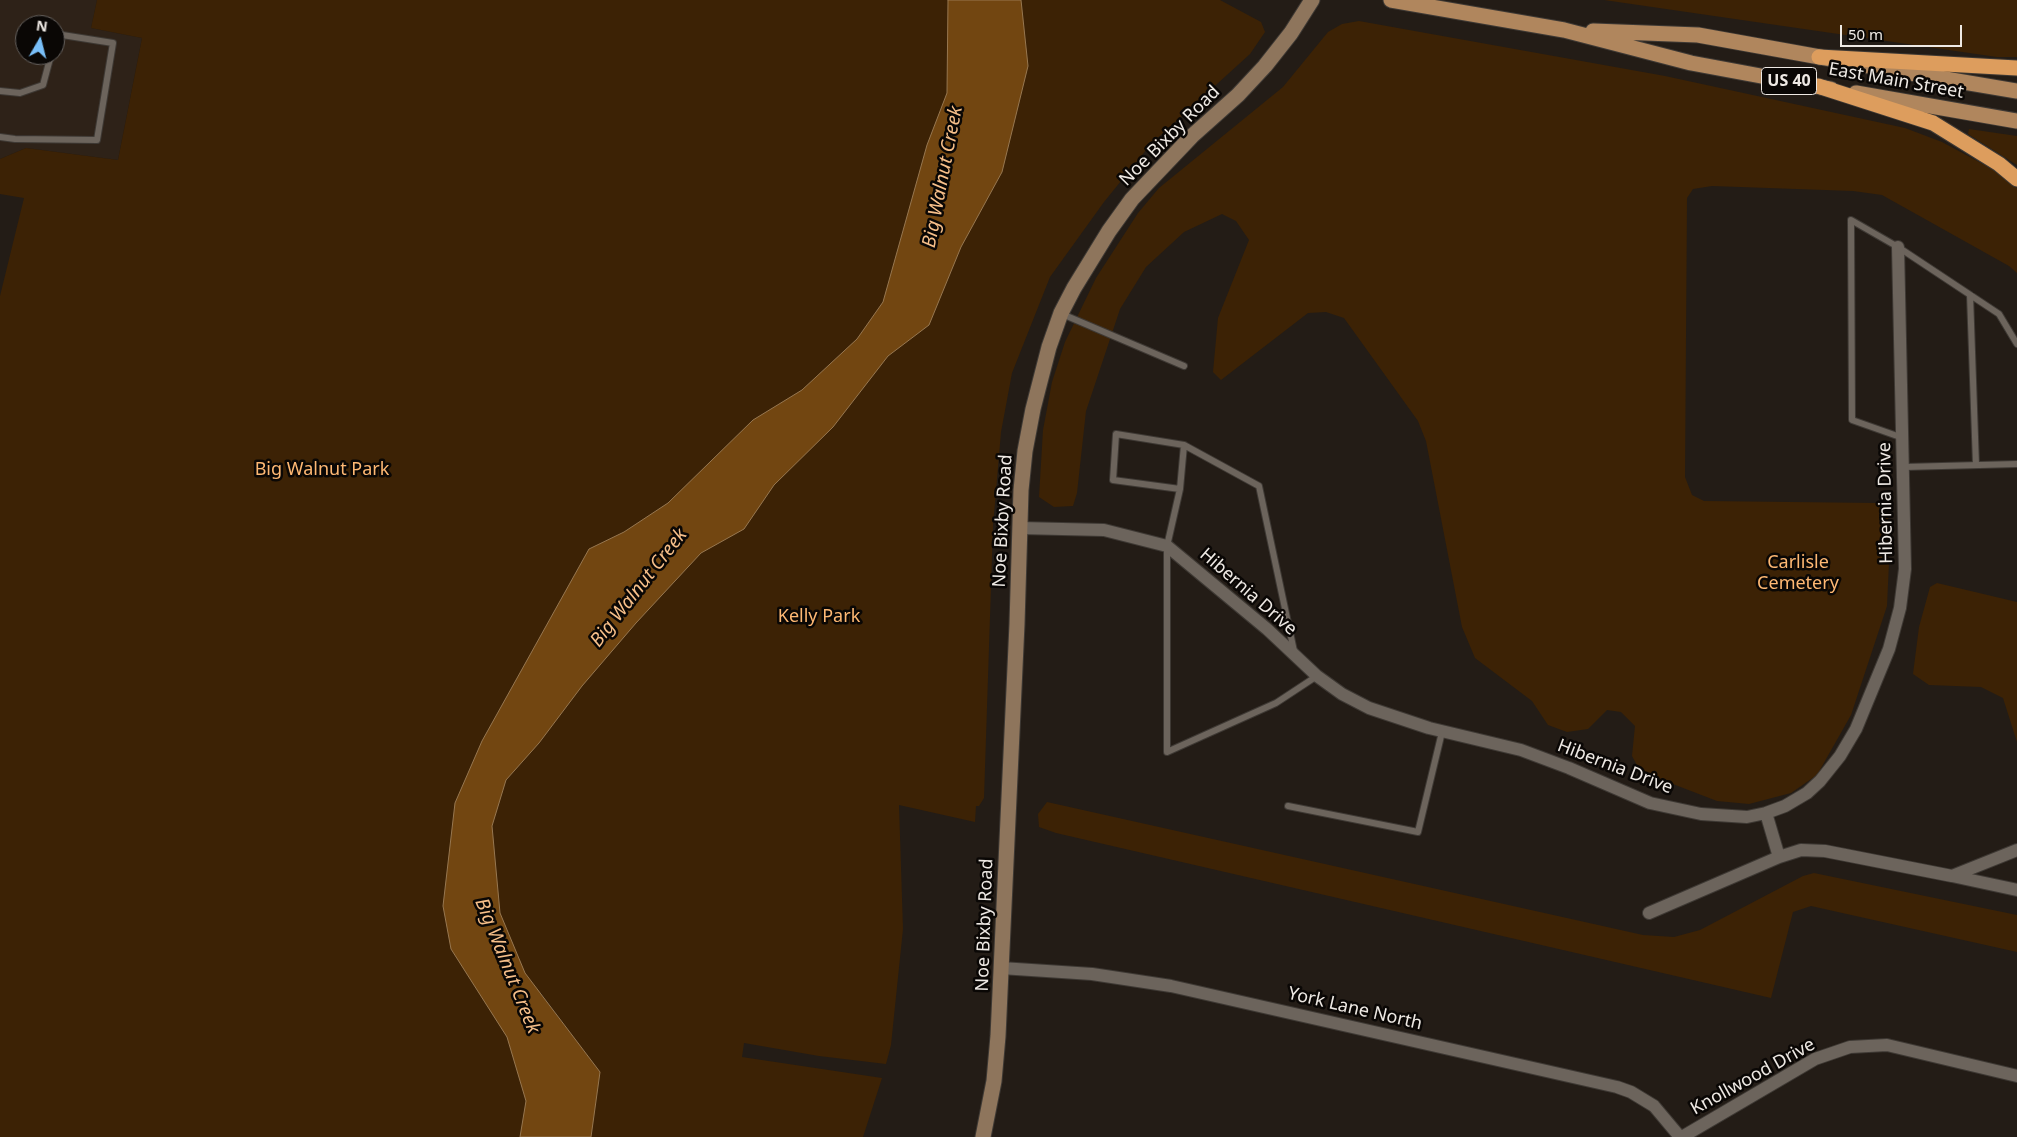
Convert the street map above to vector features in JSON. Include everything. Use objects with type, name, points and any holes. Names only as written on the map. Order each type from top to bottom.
[{"type":"highway","points":[[1819,57],[2017,68]]},
{"type":"highway","points":[[1818,86],[1933,124],[1999,164],[2017,179]]},
{"type":"main road","name":"East Main Street","points":[[1391,0],[1564,30],[1691,64],[2017,121]]},
{"type":"main road","name":"East Main Street","points":[[1564,30],[1698,35],[2017,91]]},
{"type":"street","name":"Noe Bixby Road","points":[[983,1137],[994,1081],[998,1036],[1021,490],[1033,409],[1049,347],[1061,313],[1088,264],[1132,199],[1192,136],[1230,102],[1265,66],[1305,13],[1312,0]]},
{"type":"street","name":"Hibernia Drive","points":[[1020,528],[1104,530],[1168,546],[1267,628],[1317,676],[1342,694],[1370,708],[1442,732],[1521,750],[1569,768],[1650,803],[1702,814],[1747,817],[1766,814],[1785,806],[1807,793],[1820,781],[1840,756],[1856,729],[1889,649],[1900,608],[1905,569],[1898,247]]},
{"type":"street","points":[[1766,814],[1779,857]]},
{"type":"street","points":[[1649,913],[1779,857],[1801,850],[1825,850],[2017,890]]},
{"type":"street","points":[[1952,876],[2017,850]]},
{"type":"street","name":"York Lane North","points":[[1001,968],[1092,974],[1171,986],[1617,1087],[1631,1092],[1654,1106],[1681,1137]]},
{"type":"street","name":"Knollwood Drive","points":[[1681,1137],[1815,1059],[1850,1047],[1887,1045],[2017,1076]]},
{"type":"lane","points":[[0,137],[96,140],[113,43],[65,35]]},
{"type":"lane","points":[[0,91],[20,93],[43,85],[48,65]]},
{"type":"lane","points":[[1903,438],[1852,420],[1851,220],[1898,247],[1999,314],[2017,344]]},
{"type":"lane","points":[[1970,295],[1976,465]]},
{"type":"lane","points":[[1061,313],[1184,366]]},
{"type":"lane","points":[[1180,490],[1113,480],[1116,434],[1184,445],[1259,486],[1295,656]]},
{"type":"lane","points":[[1184,445],[1180,490],[1168,546],[1167,752],[1276,703],[1317,676]]},
{"type":"lane","points":[[1904,467],[2017,464]]},
{"type":"lane","points":[[1288,806],[1418,832],[1442,732]]},
{"type":"shaded area","points":[[0,0],[97,0],[91,28],[142,38],[118,160],[26,148],[0,159]]},
{"type":"green space","name":"Big Walnut Park","points":[[97,0],[1220,0],[1261,22],[1265,32],[1250,54],[1151,144],[1104,202],[1050,277],[1012,373],[1001,432],[993,526],[984,798],[979,806],[976,806],[975,822],[899,805],[903,929],[891,1045],[886,1064],[819,1056],[744,1043],[742,1057],[882,1078],[863,1137],[591,1137],[600,1072],[541,993],[543,1137],[0,1137],[0,296],[24,198],[0,194],[0,159],[26,148],[118,160],[142,38],[91,28]],"holes":[[[552,726],[506,780],[498,804],[493,784]]]},
{"type":"green space","points":[[1604,0],[2017,0],[2017,57],[1997,57]]},
{"type":"green space","name":"Carlisle Cemetery","points":[[1359,21],[1665,76],[1905,128],[1942,142],[1994,170],[2017,188],[2017,273],[2009,266],[1882,195],[1853,191],[1712,186],[1693,189],[1687,198],[1685,477],[1692,495],[1704,501],[1876,503],[1888,510],[1889,563],[1887,606],[1851,715],[1817,775],[1791,793],[1749,804],[1717,801],[1665,781],[1639,769],[1632,756],[1635,726],[1621,712],[1607,710],[1588,729],[1567,732],[1548,725],[1532,701],[1475,658],[1462,627],[1426,441],[1418,421],[1344,318],[1326,312],[1308,313],[1221,380],[1213,372],[1218,318],[1249,240],[1236,221],[1222,214],[1184,232],[1146,267],[1120,309],[1086,411],[1077,493],[1073,506],[1054,507],[1039,497],[1043,430],[1052,382],[1065,342],[1096,278],[1138,213],[1159,188],[1283,87],[1328,32],[1342,24]]},
{"type":"green space","points":[[1969,129],[2017,136],[2017,165],[1968,134]]},
{"type":"green space","points":[[1937,583],[2017,602],[2017,742],[2003,698],[1981,687],[1929,685],[1913,674],[1919,627],[1930,587]]},
{"type":"green space","points":[[1047,802],[1643,935],[1674,937],[1700,930],[1803,876],[1814,873],[2017,915],[2017,952],[1811,906],[1793,912],[1771,998],[1056,833],[1039,827],[1038,814]]},
{"type":"water","name":"Big Walnut Creek","points":[[948,0],[1021,0],[1028,66],[1002,172],[961,247],[929,325],[888,356],[833,427],[774,485],[744,529],[701,553],[636,623],[582,686],[539,743],[506,780],[492,826],[500,913],[525,973],[600,1072],[591,1137],[520,1137],[526,1101],[507,1037],[451,949],[443,906],[455,803],[482,741],[589,549],[624,532],[668,503],[753,420],[802,390],[857,339],[883,302],[927,145],[947,93]]},
{"type":"park label","name":"Kelly Park","points":[[819,617]]}]
